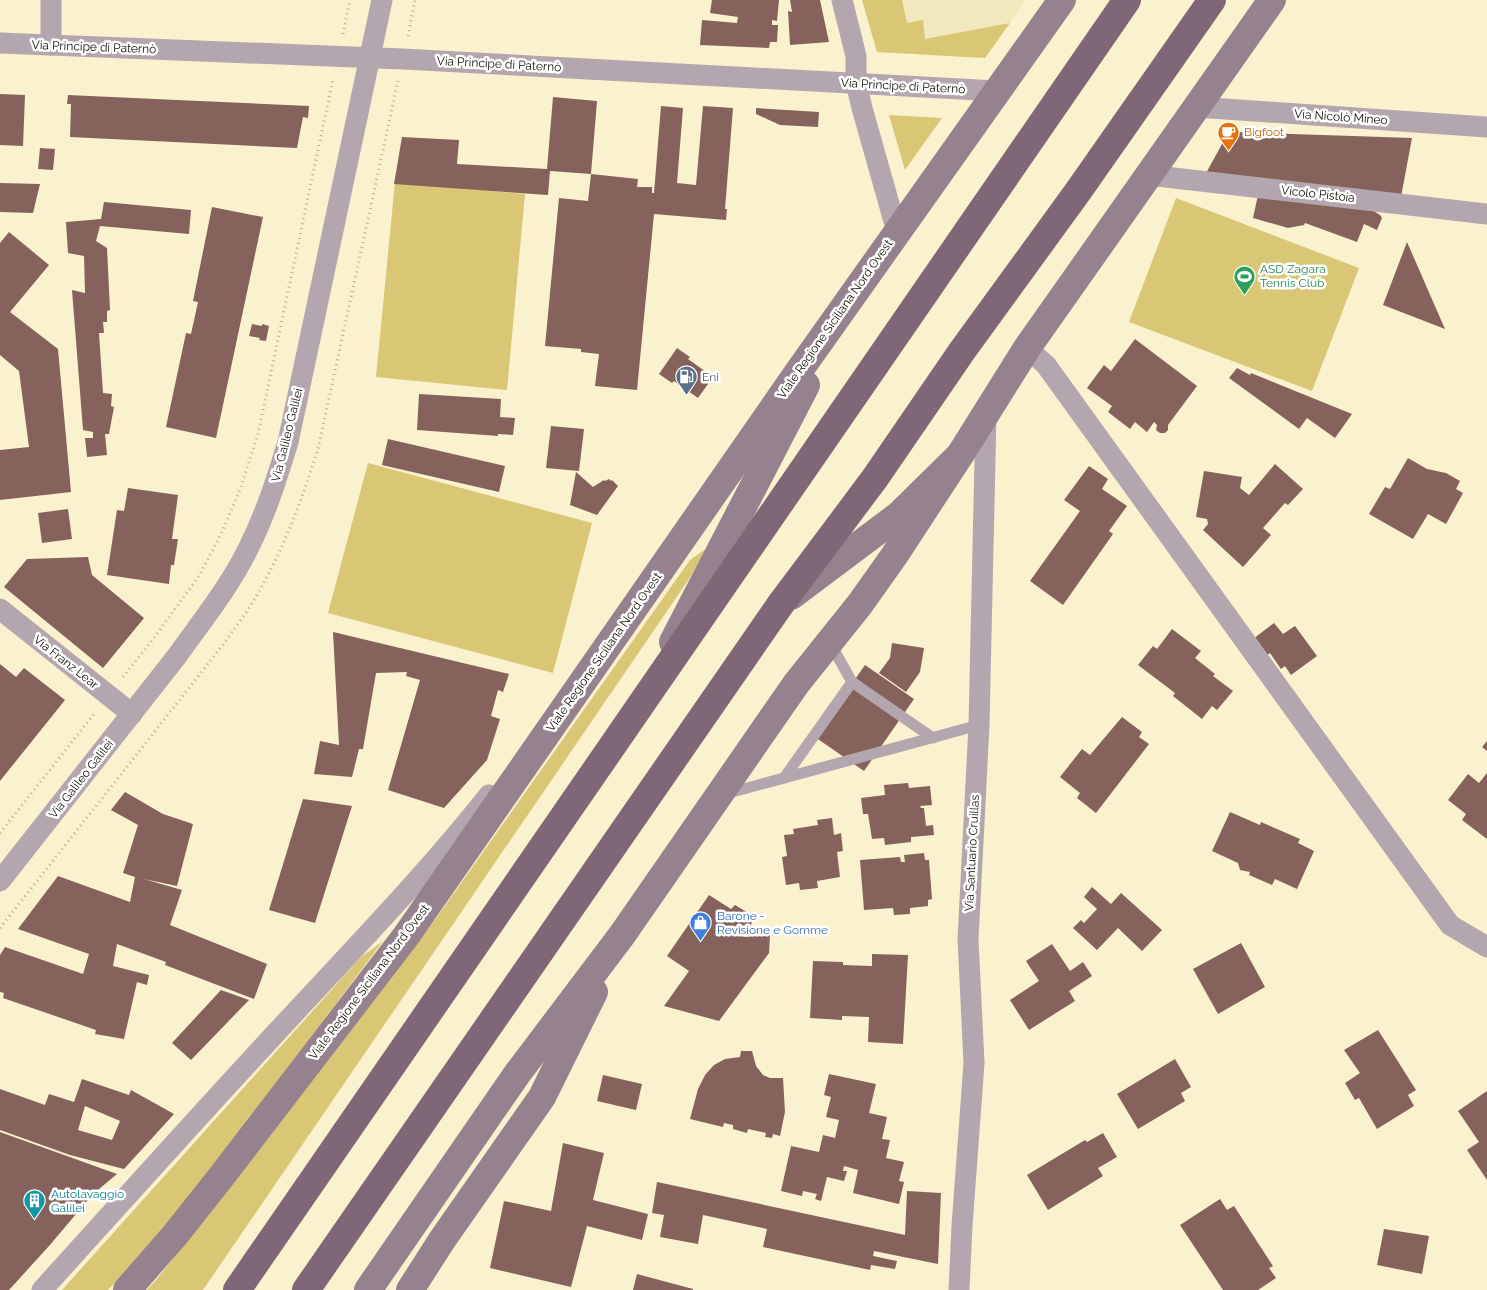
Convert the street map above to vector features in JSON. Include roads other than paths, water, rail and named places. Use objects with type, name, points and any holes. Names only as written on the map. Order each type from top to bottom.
[{"type":"main road","points":[[237,1290],[635,716],[1127,0]]},
{"type":"main road","points":[[306,1290],[780,605],[875,478],[962,351],[1079,190],[1212,0]]},
{"type":"street","points":[[51,0],[51,45]]},
{"type":"street","name":"Via Galileo Galilei","points":[[0,881],[177,656],[225,589],[249,548],[272,495],[288,442],[382,0]]},
{"type":"street","points":[[842,0],[856,56],[856,83],[897,232]]},
{"type":"street","name":"Viale Regione Siciliana Nord Ovest","points":[[127,1290],[175,1235],[221,1177],[406,936],[856,288],[1062,0]]},
{"type":"street","points":[[368,1290],[517,1074],[622,935],[796,684],[860,604],[894,556],[986,415],[1027,348],[1272,0]]},
{"type":"street","name":"Via Principe di Paternò","points":[[0,43],[370,57],[997,91]]},
{"type":"street","name":"Via Nicolò Mineo","points":[[1196,107],[1487,127]]},
{"type":"street","name":"Vicolo Pistoia","points":[[1148,175],[1487,214]]},
{"type":"street","points":[[635,716],[856,288]]},
{"type":"street","points":[[1027,348],[1046,365],[1450,926],[1487,947]]},
{"type":"street","name":"Via Santuario Cruillas","points":[[959,1290],[974,1063],[968,939],[979,725],[986,415]]},
{"type":"street","points":[[780,605],[899,515],[960,455]]},
{"type":"street","name":"Via Franz Lear","points":[[0,609],[132,714]]},
{"type":"street","points":[[42,1290],[449,845],[602,654]]},
{"type":"street","points":[[410,1290],[442,1240],[542,1098],[622,935]]},
{"type":"lane","points":[[830,643],[852,682],[933,738]]},
{"type":"lane","points":[[784,778],[852,682]]},
{"type":"lane","points":[[719,796],[979,725]]},
{"type":"place","name":"Bigfoot","points":[[1228,151]]},
{"type":"place","name":"ASD Zagara Tennis Club","points":[[1244,295]]},
{"type":"place","name":"Eni","points":[[686,396]]},
{"type":"place","name":"Barone - Revisione e Gomme","points":[[701,942]]},
{"type":"place","name":"Autolavaggio Galilei","points":[[35,1220]]}]
